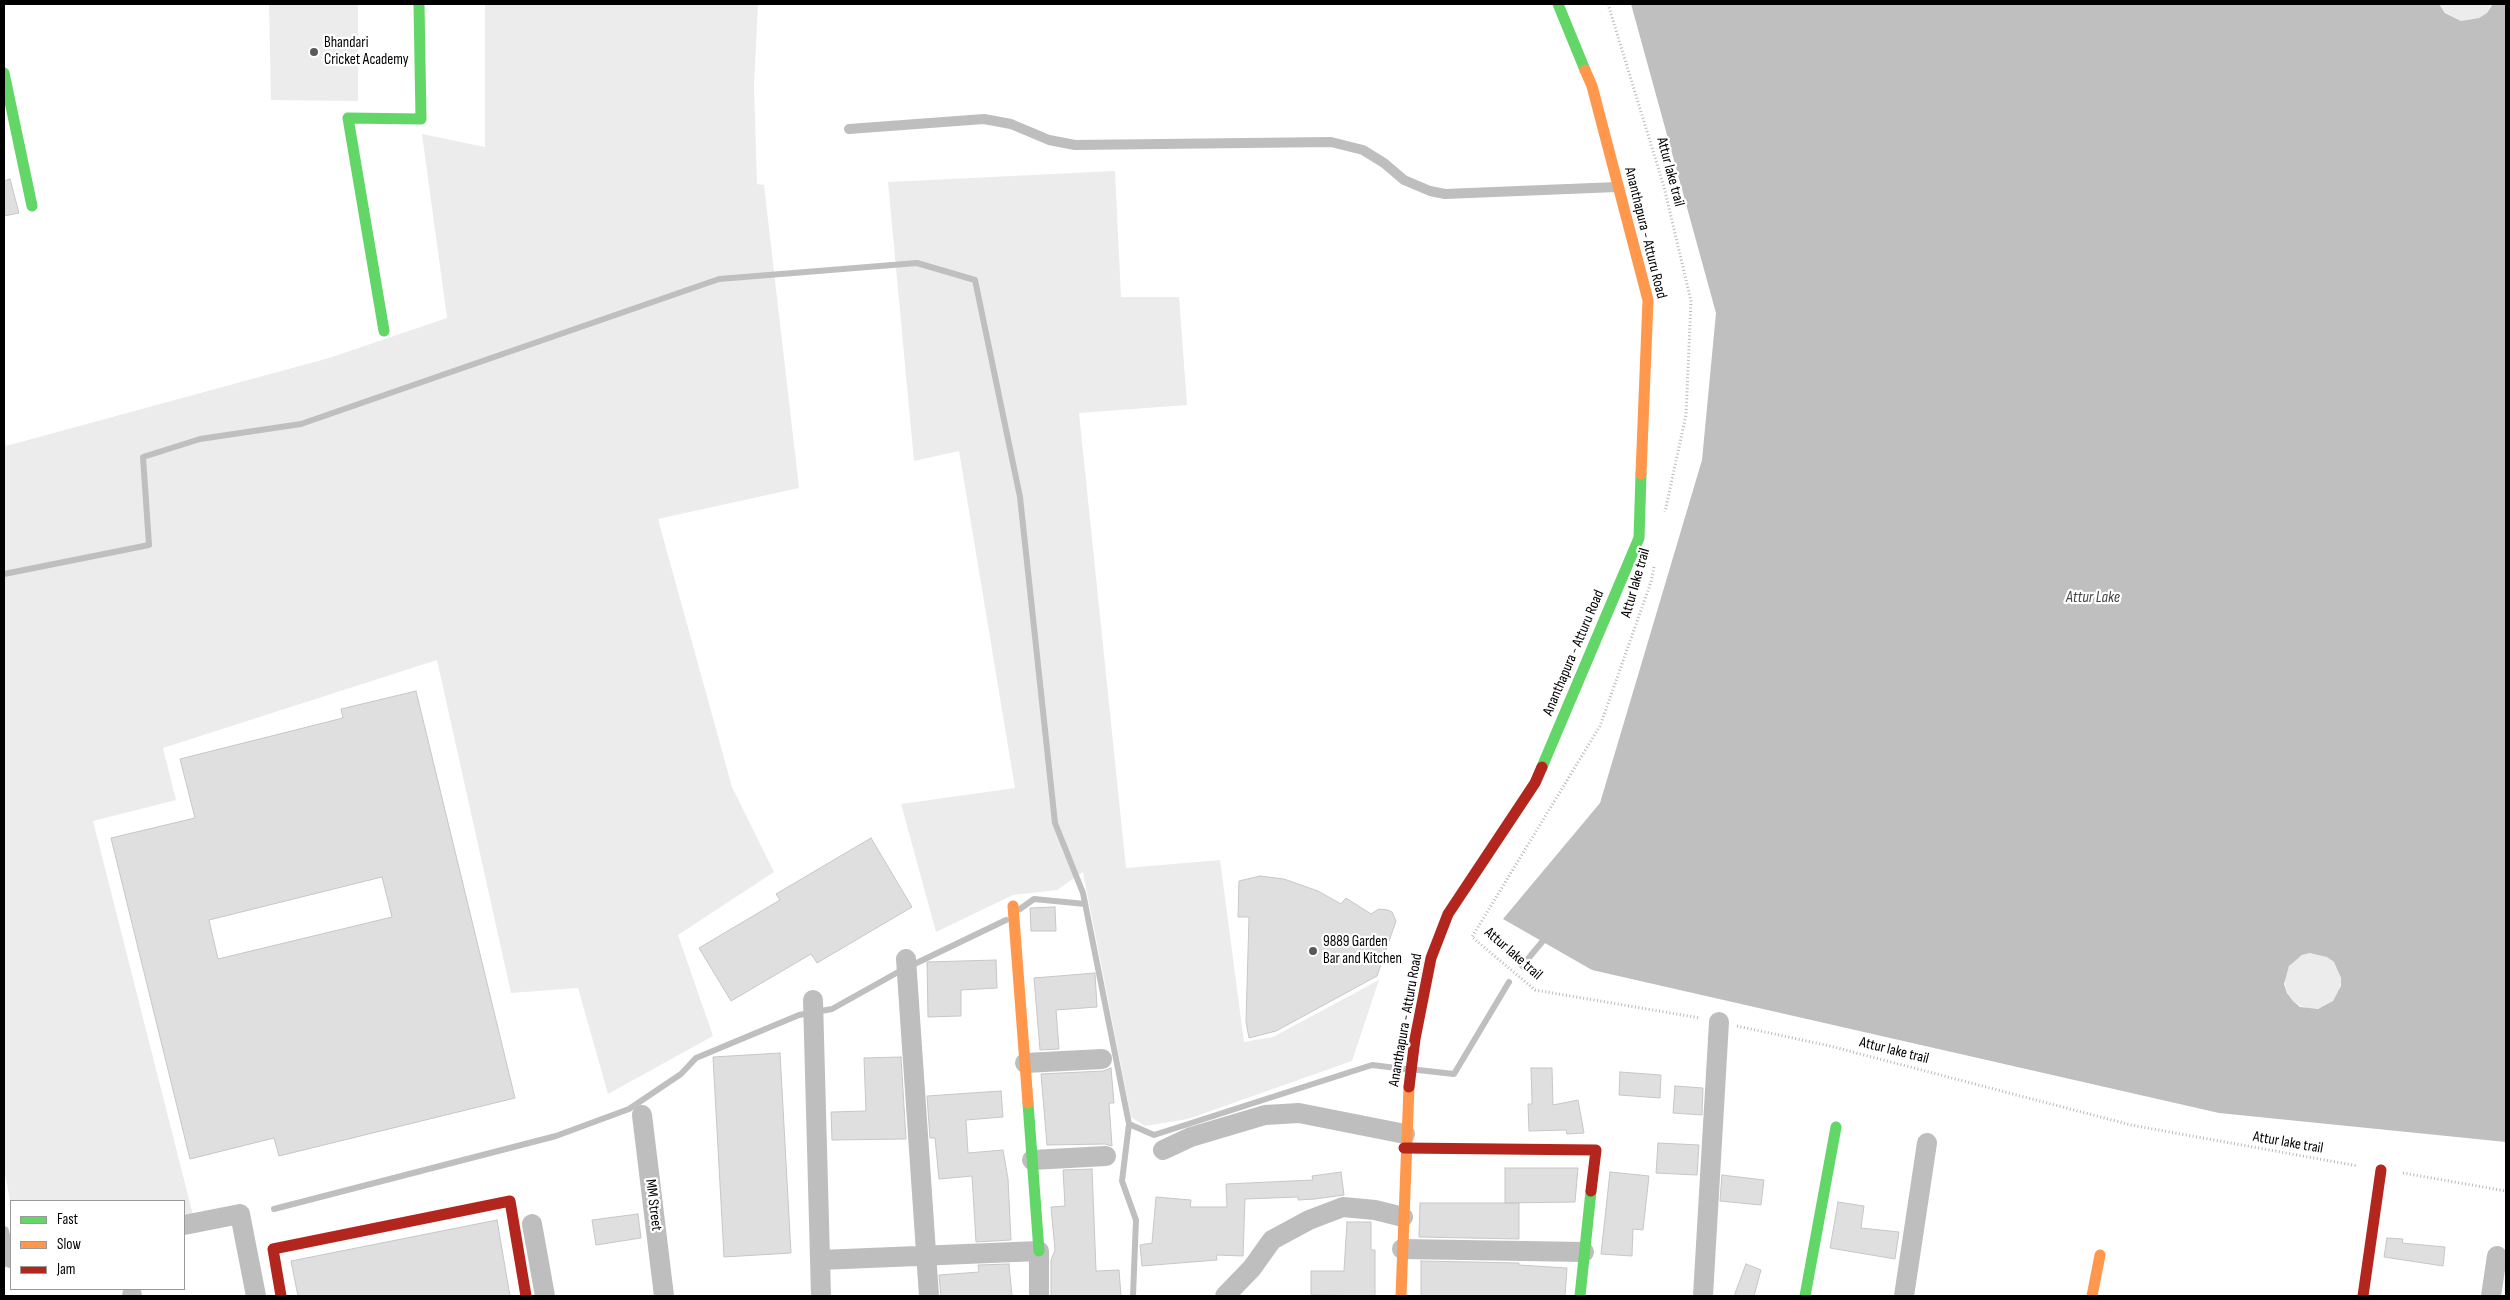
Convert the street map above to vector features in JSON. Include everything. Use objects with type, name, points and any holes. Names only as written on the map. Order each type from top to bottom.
[{"type":"street","points":[[384,331],[348,118],[421,119],[419,4]]},
{"type":"street","name":"Ananthapura - Atturu Road","points":[[1400,1296],[1407,1101],[1414,1039],[1431,958],[1448,914],[1535,782],[1639,538],[1648,300],[1592,86],[1558,4]]},
{"type":"street","points":[[4,73],[32,206]]},
{"type":"street","points":[[1013,906],[1039,1252],[1039,1296]]},
{"type":"street","points":[[906,959],[929,1296]]},
{"type":"street","points":[[813,1000],[821,1296]]},
{"type":"street","points":[[1703,1296],[1719,1022]]},
{"type":"street","points":[[1025,1063],[1102,1059]]},
{"type":"street","points":[[1163,1150],[1191,1136],[1265,1115],[1299,1113],[1405,1141],[1596,1150],[1580,1296]]},
{"type":"street","name":"MM Street","points":[[642,1115],[664,1296]]},
{"type":"street","points":[[1806,1296],[1836,1127]]},
{"type":"street","points":[[1904,1296],[1927,1143]]},
{"type":"street","points":[[1032,1160],[1106,1156]]},
{"type":"street","points":[[2362,1296],[2381,1170]]},
{"type":"street","points":[[281,1296],[272,1250],[510,1201],[526,1296]]},
{"type":"street","points":[[1225,1296],[1252,1268],[1272,1240],[1309,1220],[1343,1207],[1375,1210],[1403,1217]]},
{"type":"street","points":[[185,1225],[240,1214],[256,1296]]},
{"type":"street","points":[[532,1224],[545,1296]]},
{"type":"street","points":[[1402,1249],[1584,1252]]},
{"type":"street","points":[[820,1260],[1039,1252]]},
{"type":"street","points":[[2092,1296],[2100,1255]]},
{"type":"street","points":[[2491,1296],[2497,1256]]},
{"type":"lane","points":[[849,129],[984,119],[1011,124],[1049,140],[1075,145],[1331,142],[1363,150],[1384,163],[1404,180],[1430,191],[1445,194],[1618,186]]},
{"type":"lane","points":[[4,1231],[8,1259]]},
{"type":"path","name":"Attur lake trail","points":[[1608,4],[1664,187],[1691,301],[1686,415],[1664,517]]},
{"type":"path","name":"Attur lake trail","points":[[1655,564],[1651,582],[1600,726],[1472,937],[1535,990],[1719,1022],[1830,1046],[2131,1125],[2381,1170],[2506,1190]]},
{"type":"shaded area","name":"Bhandari Cricket Academy","points":[[269,4],[358,4],[358,101],[271,100]]},
{"type":"shaded area","points":[[485,4],[758,4],[754,86],[757,184],[764,185],[799,488],[658,519],[732,787],[774,872],[678,935],[713,1036],[608,1094],[578,988],[511,993],[437,660],[163,748],[176,800],[93,821],[193,1215],[185,1216],[185,1200],[10,1200],[4,1169],[4,433],[6,446],[329,358],[447,318],[422,134],[485,147]]},
{"type":"shaded area","points":[[2439,4],[2493,4],[2487,13],[2479,18],[2461,21],[2445,12]]},
{"type":"shaded area","points":[[1115,171],[1121,297],[1179,297],[1187,405],[1079,413],[1126,868],[1220,860],[1244,1042],[1273,1037],[1379,980],[1352,1061],[1188,1119],[1145,1126],[1131,1117],[1083,872],[1057,890],[1013,895],[936,932],[901,804],[1015,788],[959,451],[914,461],[888,182]]},
{"type":"shaded area","points":[[2308,953],[2318,953],[2333,961],[2339,970],[2341,981],[2339,992],[2333,1001],[2318,1009],[2308,1009],[2297,1004],[2290,997],[2285,986],[2285,976],[2290,965],[2297,958]]},
{"type":"water","name":"Attur Lake","points":[[1631,4],[2439,4],[2445,13],[2461,21],[2479,18],[2487,13],[2493,4],[2506,4],[2506,1142],[2219,1113],[1592,970],[1503,919],[1600,803],[1702,460],[1716,313]],"holes":[[[2310,953],[2327,957],[2334,962],[2341,978],[2341,986],[2333,1001],[2318,1009],[2300,1007],[2287,993],[2284,984],[2289,966],[2302,955]]]},
{"type":"building","points":[[10,179],[19,213],[4,216],[4,181]]},
{"type":"building","points":[[416,691],[515,1098],[279,1156],[274,1138],[190,1159],[111,838],[195,818],[180,759],[343,718],[341,709]],"holes":[[[382,877],[392,917],[218,959],[209,920]]]},
{"type":"building","points":[[871,838],[912,907],[817,963],[811,954],[731,1001],[699,948],[780,900],[776,894]]},
{"type":"building","points":[[1260,876],[1284,879],[1318,891],[1341,904],[1346,898],[1371,914],[1379,909],[1388,910],[1392,912],[1396,921],[1377,976],[1276,1031],[1249,1038],[1246,1022],[1249,917],[1238,917],[1239,881]]},
{"type":"building","points":[[1055,907],[1056,931],[1031,931],[1030,908]]},
{"type":"building","points":[[996,960],[997,988],[961,990],[961,1016],[928,1017],[927,962]]},
{"type":"building","points":[[1095,973],[1097,1007],[1056,1010],[1059,1049],[1040,1050],[1034,978]]},
{"type":"building","points":[[780,1053],[791,1253],[724,1257],[713,1057]]},
{"type":"building","points":[[901,1057],[906,1139],[832,1140],[831,1112],[866,1111],[864,1058]]},
{"type":"building","points":[[1111,1068],[1114,1103],[1109,1103],[1112,1146],[1105,1144],[1047,1145],[1041,1074],[1103,1071]]},
{"type":"building","points":[[1531,1068],[1552,1068],[1553,1105],[1578,1100],[1584,1133],[1567,1134],[1566,1130],[1529,1131],[1528,1104],[1532,1104]]},
{"type":"building","points":[[1620,1072],[1661,1075],[1660,1098],[1619,1095]]},
{"type":"building","points":[[1675,1086],[1703,1088],[1702,1115],[1673,1113]]},
{"type":"building","points":[[1001,1091],[1003,1117],[966,1120],[968,1153],[1003,1150],[1008,1179],[1011,1240],[976,1242],[972,1176],[939,1179],[935,1138],[930,1138],[927,1096]]},
{"type":"building","points":[[1658,1143],[1699,1145],[1697,1175],[1656,1173]]},
{"type":"building","points":[[1505,1168],[1578,1168],[1575,1202],[1505,1203]]},
{"type":"building","points":[[1092,1169],[1096,1271],[1119,1270],[1121,1296],[1051,1296],[1051,1260],[1055,1250],[1051,1207],[1065,1206],[1063,1170]]},
{"type":"building","points":[[1341,1172],[1344,1195],[1298,1200],[1298,1197],[1245,1199],[1243,1256],[1216,1255],[1217,1260],[1142,1266],[1140,1245],[1152,1243],[1156,1197],[1191,1200],[1190,1207],[1227,1207],[1226,1184],[1313,1180],[1312,1176]]},
{"type":"building","points":[[1610,1172],[1649,1176],[1643,1230],[1633,1229],[1632,1256],[1601,1254]]},
{"type":"building","points":[[1722,1175],[1764,1180],[1761,1205],[1720,1201]]},
{"type":"building","points":[[1838,1202],[1864,1206],[1861,1228],[1899,1232],[1895,1259],[1830,1248]]},
{"type":"building","points":[[1420,1203],[1519,1203],[1519,1239],[1419,1237]]},
{"type":"building","points":[[638,1214],[641,1238],[596,1245],[592,1220]]},
{"type":"building","points":[[497,1220],[510,1296],[298,1296],[291,1261]]},
{"type":"building","points":[[1347,1222],[1371,1222],[1371,1250],[1375,1250],[1375,1296],[1311,1295],[1311,1271],[1344,1271]]},
{"type":"building","points":[[2387,1238],[2403,1239],[2402,1243],[2445,1247],[2443,1266],[2384,1257]]},
{"type":"building","points":[[1421,1261],[1519,1263],[1519,1265],[1567,1268],[1565,1296],[1421,1296]]},
{"type":"building","points":[[1009,1264],[1012,1296],[941,1296],[939,1275],[979,1272],[978,1265]]},
{"type":"building","points":[[1746,1264],[1761,1270],[1754,1296],[1734,1296]]},
{"type":"waterway","points":[[4,574],[149,545],[143,457],[200,439],[301,424],[719,279],[917,263],[975,280],[1020,497],[1055,823],[1083,893],[1129,1124],[1154,1135],[1372,1065],[1405,1069]]},
{"type":"waterway","points":[[1020,909],[1034,899],[1085,904]]},
{"type":"waterway","points":[[274,1209],[556,1136],[629,1109],[681,1074],[696,1058],[799,1015],[832,1009],[900,971],[1006,920]]},
{"type":"waterway","points":[[1522,966],[1547,936]]},
{"type":"waterway","points":[[1418,1070],[1454,1074],[1509,982]]},
{"type":"waterway","points":[[1129,1124],[1122,1181],[1136,1220],[1133,1296]]},
{"type":"traffic: fast","points":[[384,331],[348,118],[421,119],[419,4]]},
{"type":"traffic: fast","points":[[1558,4],[1585,70]]},
{"type":"traffic: fast","points":[[4,73],[32,206]]},
{"type":"traffic: fast","points":[[1542,767],[1639,538],[1641,474]]},
{"type":"traffic: fast","points":[[1028,1103],[1039,1251]]},
{"type":"traffic: fast","points":[[1805,1296],[1836,1127]]},
{"type":"traffic: fast","points":[[1580,1296],[1591,1191]]},
{"type":"traffic: slow","points":[[1585,70],[1592,86],[1648,300],[1641,474]]},
{"type":"traffic: slow","points":[[1013,906],[1028,1103]]},
{"type":"traffic: slow","points":[[1401,1296],[1409,1087]]},
{"type":"traffic: slow","points":[[2092,1296],[2100,1255]]},
{"type":"traffic: jam","points":[[1409,1087],[1415,1039],[1431,958],[1448,914],[1535,783],[1542,767]]},
{"type":"traffic: jam","points":[[1404,1148],[1596,1150],[1591,1191]]},
{"type":"traffic: jam","points":[[2363,1296],[2381,1170]]},
{"type":"traffic: jam","points":[[281,1296],[273,1249],[510,1201],[526,1296]]},
{"type":"place","name":"Bhandari Cricket Academy","points":[[314,52]]},
{"type":"place","name":"9889 Garden Bar and Kitchen","points":[[1313,951]]}]
